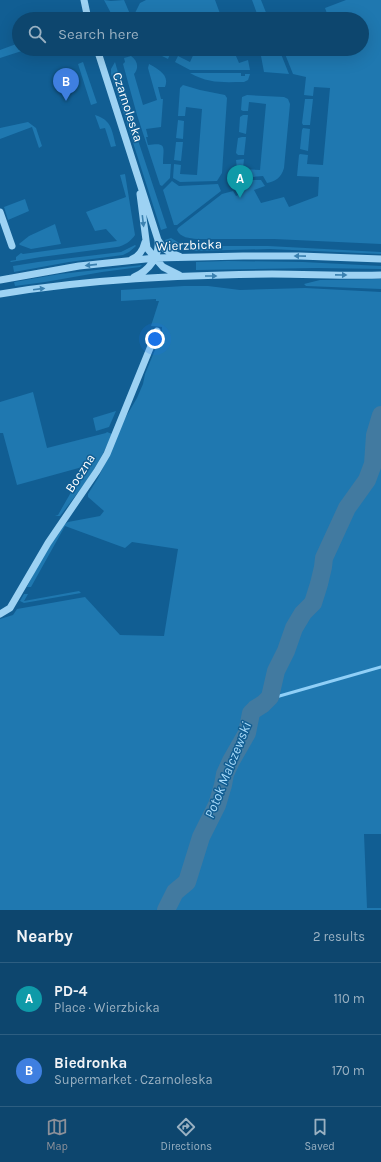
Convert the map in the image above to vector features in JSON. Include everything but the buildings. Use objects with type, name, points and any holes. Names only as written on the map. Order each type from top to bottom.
[{"type":"street","points":[[84,0],[87,12]]},
{"type":"street","name":"Czarnoleska","points":[[99,56],[158,240]]},
{"type":"street","name":"Czarnoleska","points":[[136,172],[140,189],[145,242],[147,248],[154,258],[169,271],[184,276]]},
{"type":"street","points":[[0,212],[12,246]]},
{"type":"street","points":[[158,240],[168,251],[184,258]]},
{"type":"street","points":[[130,279],[144,272],[158,251],[158,240]]},
{"type":"street","points":[[130,260],[137,257],[145,242]]},
{"type":"street","name":"Wierzbicka","points":[[0,280],[79,266],[154,258],[300,256],[381,259]]},
{"type":"street","points":[[0,294],[130,279],[184,276],[272,274],[381,275]]},
{"type":"street","name":"Boczna","points":[[0,614],[10,608],[48,543],[107,454],[157,331]]},
{"type":"shaded area","points":[[104,0],[124,0],[129,12],[110,12]]},
{"type":"shaded area","points":[[146,0],[215,0],[219,12],[136,12],[140,3]]},
{"type":"shaded area","points":[[252,0],[261,0],[266,12],[256,12]]},
{"type":"shaded area","points":[[346,0],[381,0],[381,244],[274,239],[197,239],[181,235],[177,230],[178,228],[222,194],[233,191],[236,196],[243,193],[240,184],[241,180],[261,180],[265,186],[254,190],[261,203],[284,197],[289,207],[318,196],[319,177],[297,176],[299,155],[308,155],[307,164],[323,165],[330,88],[314,87],[313,96],[304,95],[306,77],[293,74],[286,56],[369,56],[369,12],[326,12],[325,8]]},
{"type":"shaded area","points":[[12,46],[12,54],[0,58],[0,50]]},
{"type":"shaded area","points":[[131,56],[137,65],[137,69],[134,74],[143,105],[157,100],[148,68],[149,64],[162,73],[166,79],[165,87],[158,87],[161,99],[163,99],[161,127],[146,129],[148,145],[162,145],[164,150],[163,164],[171,164],[170,178],[162,186],[160,185],[137,115],[123,64],[125,62],[124,58]]},
{"type":"shaded area","points":[[162,56],[169,56],[168,59]]},
{"type":"shaded area","points":[[178,56],[190,62],[193,56],[236,56],[239,63],[248,60],[250,70],[190,70],[175,62]]},
{"type":"shaded area","points":[[261,56],[282,56],[289,74],[264,72]]},
{"type":"shaded area","points":[[83,62],[97,103],[91,105],[78,64]]},
{"type":"shaded area","points":[[115,62],[135,131],[167,228],[161,230],[111,74],[111,69]]},
{"type":"shaded area","points":[[190,73],[241,73],[241,76],[250,74],[248,80],[244,82],[223,82],[210,81]]},
{"type":"shaded area","points":[[183,85],[225,95],[227,98],[222,173],[217,181],[180,182],[173,178],[174,164],[181,165],[180,174],[197,175],[202,109],[186,107],[185,116],[178,116],[180,88]]},
{"type":"shaded area","points":[[247,95],[284,97],[288,99],[290,104],[284,168],[278,178],[267,183],[263,176],[241,178],[237,169],[236,160],[244,159],[243,169],[260,170],[266,104],[249,102],[248,111],[243,111],[241,110],[242,97]]},
{"type":"shaded area","points":[[305,99],[313,99],[310,125],[303,125],[302,123]]},
{"type":"shaded area","points":[[95,115],[101,117],[108,123],[116,146],[111,147],[105,128],[100,129]]},
{"type":"shaded area","points":[[243,115],[248,115],[246,134],[239,132],[240,117]]},
{"type":"shaded area","points":[[178,120],[184,121],[183,139],[176,138]]},
{"type":"shaded area","points":[[28,122],[36,128],[42,146],[39,148],[32,127],[0,139],[0,128]]},
{"type":"shaded area","points":[[303,128],[310,129],[308,151],[300,149]]},
{"type":"shaded area","points":[[246,137],[244,155],[238,155],[236,153],[238,138]]},
{"type":"shaded area","points":[[176,142],[183,142],[181,161],[174,160]]},
{"type":"shaded area","points":[[125,174],[135,235],[129,241],[122,246],[117,247],[10,261],[16,260],[16,257],[21,253],[23,254],[117,241],[106,229],[95,231],[86,212],[126,197],[120,175]]},
{"type":"shaded area","points":[[172,181],[179,186],[218,184],[221,191],[177,225],[174,225],[163,190]]},
{"type":"shaded area","points":[[25,199],[29,211],[8,220],[4,207]]},
{"type":"shaded area","points":[[55,224],[61,244],[31,249],[19,244],[29,236]]},
{"type":"shaded area","points":[[171,238],[181,244],[182,251],[174,249],[168,245],[165,240]]},
{"type":"shaded area","points":[[135,245],[136,246],[129,252],[123,255],[69,262],[14,272],[13,266],[121,252]]},
{"type":"shaded area","points":[[193,246],[268,246],[381,252],[381,254],[270,249],[193,251]]},
{"type":"shaded area","points":[[196,262],[303,262],[381,266],[381,269],[317,268],[196,270]]},
{"type":"shaded area","points":[[142,265],[140,267],[15,286],[14,282],[60,274]]},
{"type":"shaded area","points":[[381,279],[381,289],[306,286],[304,284],[320,280]]},
{"type":"shaded area","points":[[208,286],[240,290],[305,288],[381,292],[381,834],[364,834],[367,908],[381,908],[381,910],[0,910],[0,619],[13,615],[17,609],[85,597],[120,635],[164,636],[178,549],[132,542],[125,548],[65,526],[31,587],[27,587],[37,567],[62,526],[68,522],[100,516],[104,511],[88,497],[88,494],[98,478],[124,420],[137,398],[162,333],[162,327],[151,326],[159,301],[156,301],[156,299],[121,301],[121,290]]},
{"type":"shaded area","points":[[33,392],[47,448],[107,432],[112,434],[96,467],[60,516],[55,516],[58,515],[86,466],[17,485],[3,433],[0,433],[0,402]]},
{"type":"shaded area","points":[[116,411],[109,427],[96,431],[93,418]]},
{"type":"shaded area","points":[[79,591],[81,593],[24,603],[20,601],[24,594],[28,594],[24,601]]},
{"type":"waterway","name":"Potok Malczewski","points":[[166,910],[175,892],[187,882],[201,837],[217,805],[225,774],[247,733],[251,713],[270,697],[276,671],[286,651],[294,628],[303,613],[313,603],[319,584],[324,558],[347,508],[367,480],[373,464],[375,435],[381,415]]},
{"type":"waterway","points":[[270,697],[276,697],[381,667]]},
{"type":"place","name":"Biedronka","points":[[66,101]]},
{"type":"place","name":"PD-4","points":[[240,198]]}]
